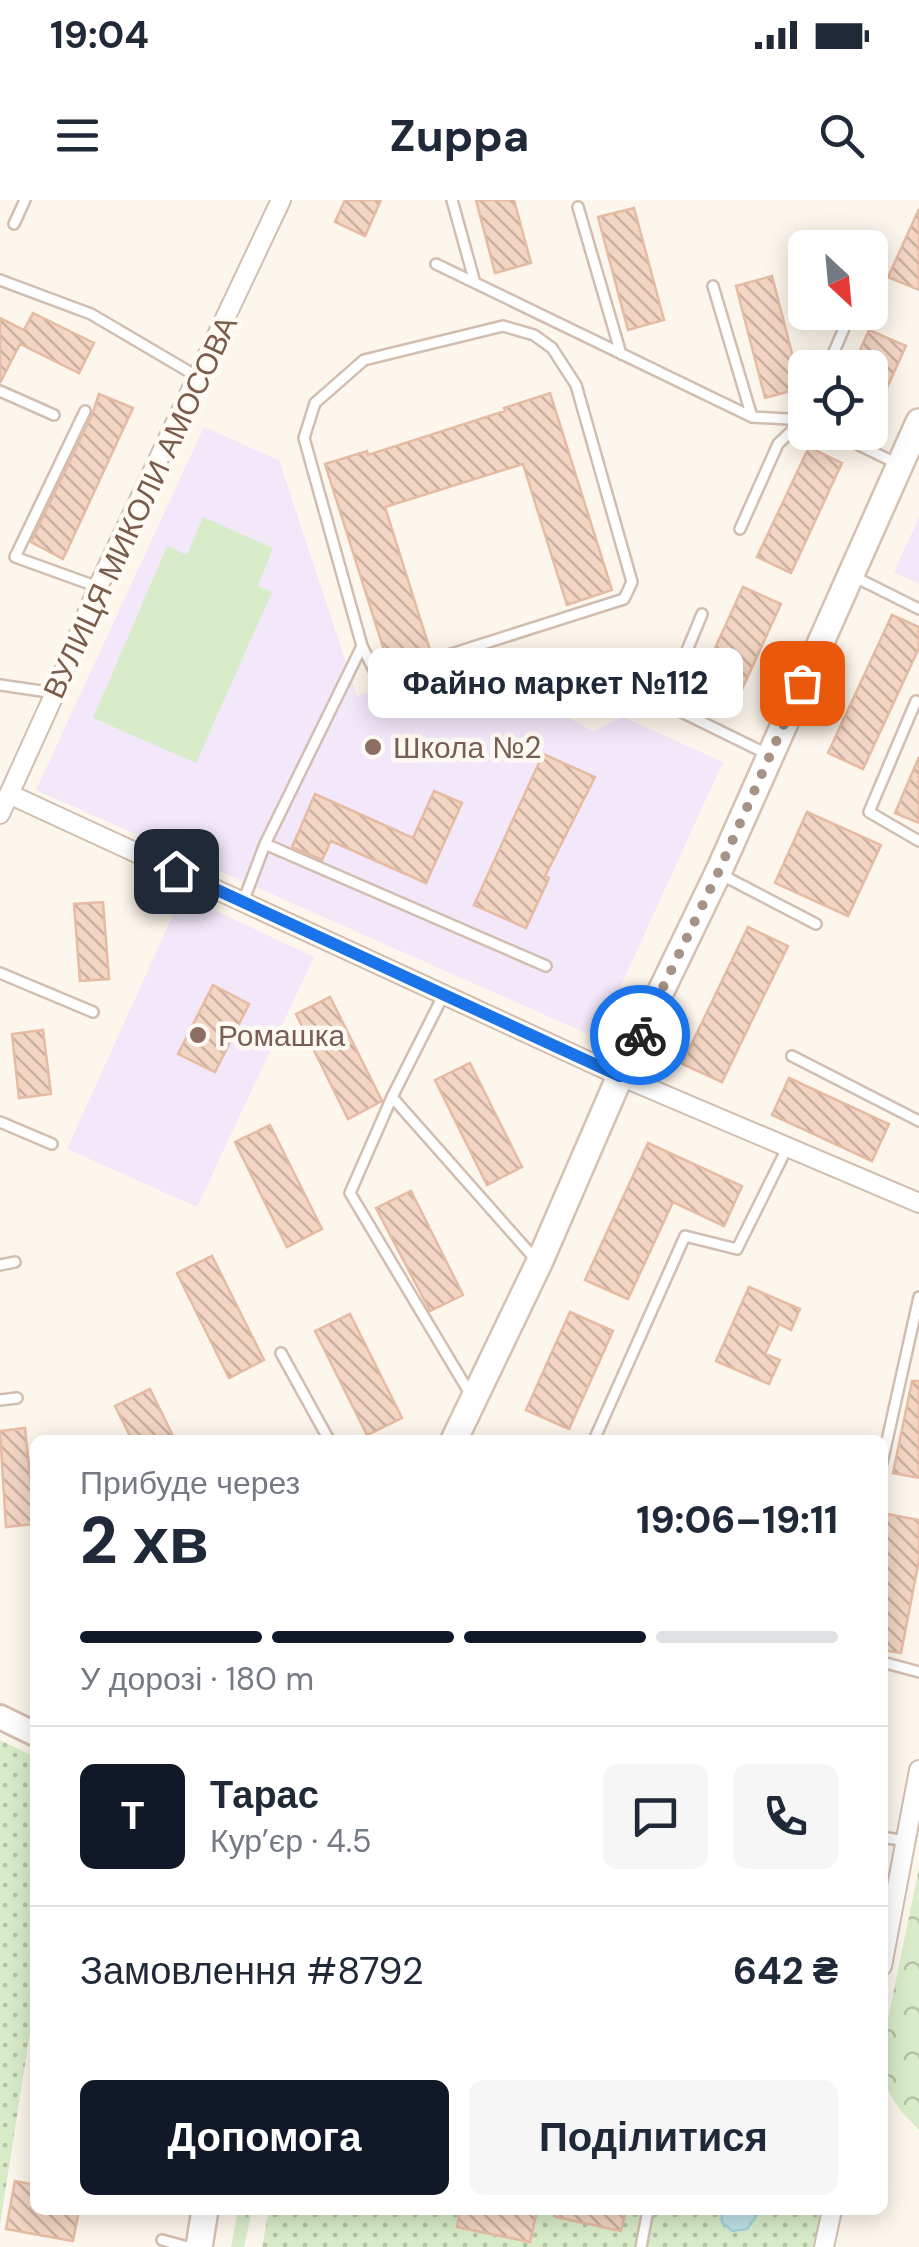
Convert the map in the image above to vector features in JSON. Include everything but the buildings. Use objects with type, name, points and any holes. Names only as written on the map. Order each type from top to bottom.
[{"type":"main road","points":[[456,1435],[539,1263],[620,1076],[718,873],[919,422]]},
{"type":"main road","points":[[199,2247],[204,2215]]},
{"type":"street","name":"ВУЛИЦЯ МИКОЛИ АМОСОВА","points":[[0,814],[98,586],[280,200]]},
{"type":"street","points":[[9,794],[620,1076],[787,1148],[919,1199]]},
{"type":"street","points":[[0,1717],[30,1730]]},
{"type":"street","points":[[888,1933],[919,1770]]},
{"type":"street","points":[[824,2247],[831,2215]]},
{"type":"lane","points":[[14,224],[25,200]]},
{"type":"lane","points":[[452,200],[476,283]]},
{"type":"lane","points":[[578,208],[621,354]]},
{"type":"lane","points":[[436,264],[752,417],[788,418]]},
{"type":"lane","points":[[0,280],[92,314],[198,378]]},
{"type":"lane","points":[[713,286],[752,417]]},
{"type":"lane","points":[[244,902],[265,844],[362,646],[304,438],[314,403],[364,360],[504,326],[534,334],[552,348],[576,386],[632,582],[624,599],[386,675],[374,670],[362,646]]},
{"type":"lane","points":[[0,391],[54,414]]},
{"type":"lane","points":[[85,411],[15,557],[98,586]]},
{"type":"lane","points":[[740,529],[778,444],[788,435]]},
{"type":"lane","points":[[869,450],[900,465]]},
{"type":"lane","points":[[850,575],[919,609]]},
{"type":"lane","points":[[702,614],[665,704],[770,755]]},
{"type":"lane","points":[[0,686],[55,693]]},
{"type":"lane","points":[[918,700],[870,812],[919,841]]},
{"type":"lane","points":[[265,844],[546,966]]},
{"type":"lane","points":[[718,873],[816,924]]},
{"type":"lane","points":[[0,973],[93,1012]]},
{"type":"lane","points":[[444,994],[392,1097],[350,1193],[473,1399]]},
{"type":"lane","points":[[792,1056],[919,1121]]},
{"type":"lane","points":[[392,1097],[539,1263]]},
{"type":"lane","points":[[0,1122],[52,1144]]},
{"type":"lane","points":[[596,1435],[685,1236],[737,1248],[787,1148]]},
{"type":"lane","points":[[0,1265],[15,1262]]},
{"type":"lane","points":[[888,1436],[919,1296]]},
{"type":"lane","points":[[281,1353],[326,1435]]},
{"type":"lane","points":[[0,1400],[17,1398]]},
{"type":"lane","points":[[888,1664],[919,1672]]},
{"type":"lane","points":[[888,1837],[905,1841]]},
{"type":"lane","points":[[641,2247],[647,2215]]},
{"type":"lane","points":[[162,2240],[188,2247]]},
{"type":"shaded area","name":"Школа №2","points":[[204,427],[279,460],[357,696],[443,671],[520,709],[546,706],[593,731],[623,717],[723,762],[597,1038],[36,790]]},
{"type":"shaded area","points":[[919,517],[919,584],[894,572]]},
{"type":"shaded area","name":"Ромашка","points":[[182,895],[314,957],[197,1207],[67,1149]]},
{"type":"green space","points":[[203,517],[273,548],[258,586],[272,592],[196,763],[93,718],[167,546],[187,555]]},
{"type":"green space","points":[[0,1740],[30,1755],[30,2032],[0,2225]]},
{"type":"green space","points":[[919,1868],[919,2130],[901,2111],[888,2087],[888,2019]]},
{"type":"green space","points":[[237,2215],[251,2215],[244,2247],[231,2247]]},
{"type":"green space","points":[[268,2215],[820,2215],[815,2247],[262,2247]]},
{"type":"water","points":[[721,2215],[755,2215],[747,2229],[732,2231],[722,2222]]},
{"type":"way so far","points":[[640,1035],[718,873],[802,683]]},
{"type":"place","name":"Файно маркет №112","points":[[802,683]]},
{"type":"place","name":"Школа №2","points":[[373,747]]},
{"type":"place","name":"Ромашка","points":[[198,1035]]},
{"type":"route","points":[[176,871],[620,1076],[640,1035]]}]
